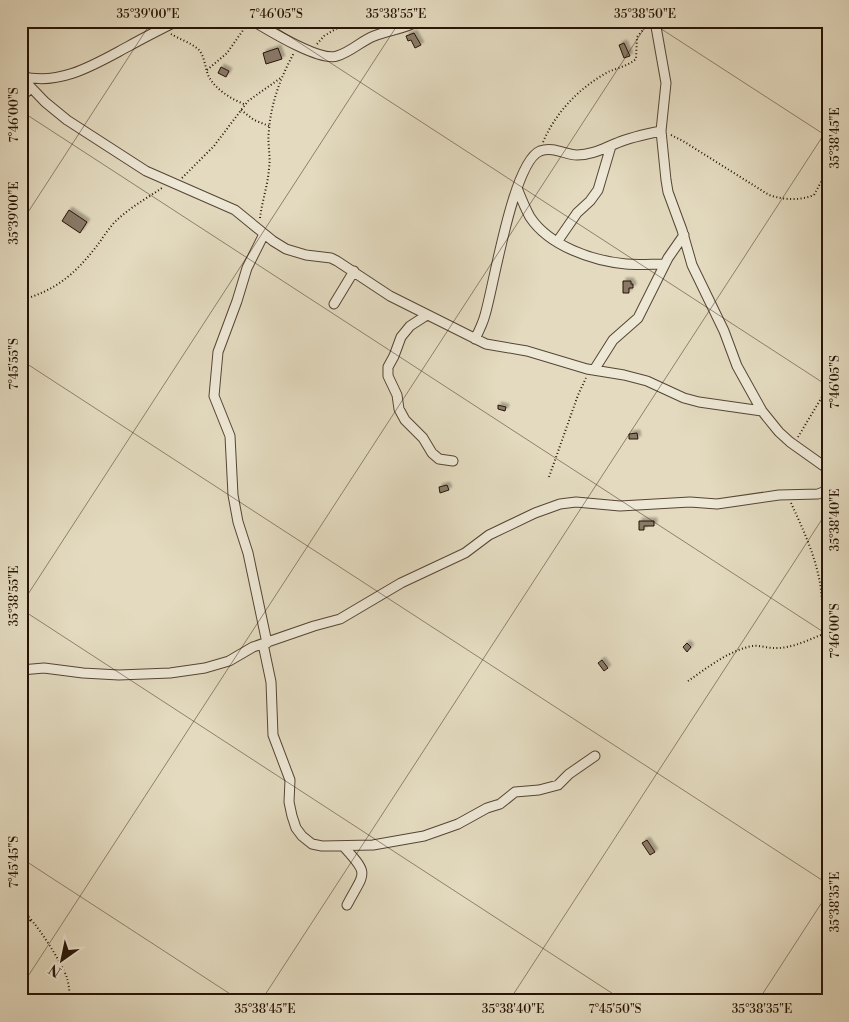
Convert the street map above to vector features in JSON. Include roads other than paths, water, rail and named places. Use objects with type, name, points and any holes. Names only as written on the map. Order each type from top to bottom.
[{"type":"street","points":[[21,76],[44,80],[79,71],[98,63],[177,21]]},
{"type":"street","points":[[252,21],[312,53],[323,57],[335,57],[372,37],[418,21]]},
{"type":"street","points":[[653,21],[666,83],[661,131],[668,192],[684,235],[692,264],[724,331],[737,366],[762,411],[790,442],[828,469]]},
{"type":"street","points":[[21,76],[46,102],[88,135],[146,171],[235,210],[261,232],[286,249],[306,255],[331,258],[354,271],[390,296],[475,339],[498,347],[527,351],[593,370],[647,381],[684,398],[698,402],[762,411]]},
{"type":"street","points":[[21,97],[31,88]]},
{"type":"street","points":[[475,339],[485,316],[505,228],[517,188],[528,167],[539,152],[558,150],[574,155],[586,154],[640,135],[661,131]]},
{"type":"street","points":[[557,242],[576,213],[590,201],[598,190],[611,146]]},
{"type":"street","points":[[517,188],[531,218],[557,242],[574,251],[626,264],[665,264]]},
{"type":"street","points":[[261,232],[218,352],[214,396],[230,436],[233,495],[238,522],[248,553],[272,682],[273,735],[290,780],[289,802],[296,828],[312,844],[322,846],[373,845],[424,836],[451,827],[487,808],[500,804],[515,792],[539,790],[558,785],[569,774],[594,756]]},
{"type":"street","points":[[593,370],[613,340],[638,318],[665,264],[684,235]]},
{"type":"street","points":[[334,304],[354,271]]},
{"type":"street","points":[[427,315],[410,326],[401,336],[388,367],[388,376],[397,395],[399,409],[405,420],[439,458],[453,461]]},
{"type":"street","points":[[21,670],[44,668],[119,675],[170,673],[205,668],[229,660],[265,643],[340,618],[400,583],[465,553],[490,535],[535,513],[560,504],[576,502],[620,506],[690,502],[717,504],[787,494],[818,494],[828,490]]},
{"type":"street","points":[[343,846],[357,861],[362,874],[361,882],[347,905]]}]
